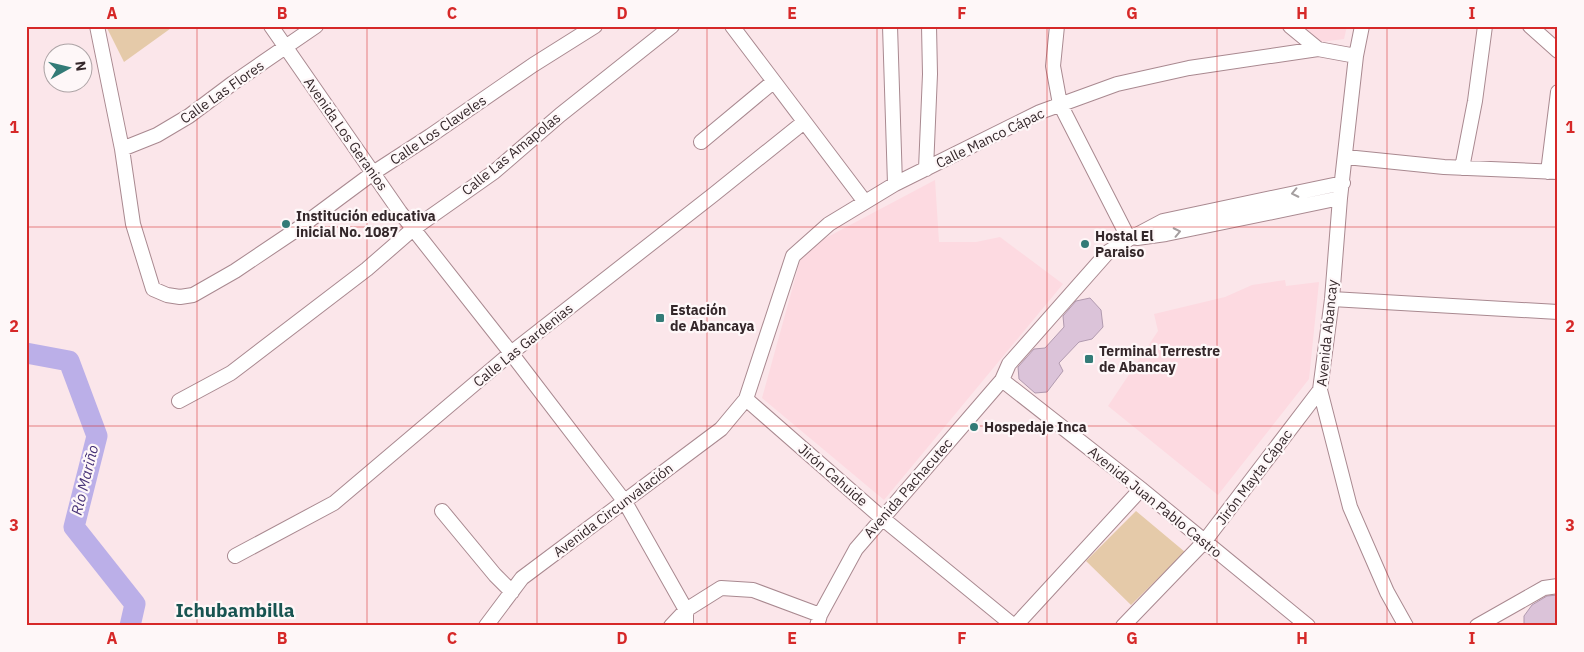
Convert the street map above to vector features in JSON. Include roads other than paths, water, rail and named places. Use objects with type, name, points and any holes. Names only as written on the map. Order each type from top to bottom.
[{"type":"street","points":[[97,26],[122,150]]},
{"type":"street","name":"Avenida Los Geranios","points":[[271,26],[413,229],[625,502],[686,610]]},
{"type":"street","name":"Calle Las Flores","points":[[122,150],[157,135],[189,116],[316,26]]},
{"type":"street","name":"Calle Los Claveles","points":[[122,150],[133,224],[153,289],[167,295],[180,297],[193,295],[235,271],[299,228],[373,173],[533,65],[595,26]]},
{"type":"street","name":"Calle Las Amapolas","points":[[179,400],[231,373],[367,269],[413,229],[494,172],[560,115],[672,26]]},
{"type":"street","points":[[732,26],[865,202]]},
{"type":"street","points":[[890,26],[895,184]]},
{"type":"street","points":[[926,169],[930,74],[929,26]]},
{"type":"street","points":[[1057,26],[1053,66],[1060,104],[1129,239]]},
{"type":"street","points":[[1290,26],[1318,49]]},
{"type":"street","name":"Avenida Abancay","points":[[1362,26],[1356,56],[1340,198],[1332,299],[1320,390],[1350,507],[1387,592],[1406,626]]},
{"type":"street","points":[[1462,168],[1475,101],[1485,26]]},
{"type":"street","points":[[1530,26],[1558,51]]},
{"type":"street","name":"Calle Manco Cápac","points":[[746,399],[793,256],[829,224],[895,184],[1040,112],[1117,84],[1189,68],[1318,49],[1356,56]]},
{"type":"street","points":[[701,142],[773,82]]},
{"type":"street","points":[[1346,157],[1462,168],[1553,172],[1558,92]]},
{"type":"street","name":"Calle Las Gardenias","points":[[236,556],[334,503],[511,353],[804,122]]},
{"type":"street","name":"Avenida Pachacutec","points":[[819,622],[856,548],[1002,380],[1009,364],[1108,252],[1163,220],[1343,183]]},
{"type":"street","name":"Avenida Pachacutec","points":[[1129,239],[1166,234],[1340,198]]},
{"type":"street","points":[[1332,299],[1558,312]]},
{"type":"street","name":"Avenida Juan Pablo Castro","points":[[1002,380],[1141,489],[1308,626]]},
{"type":"street","name":"Jirón Mayta Cápac","points":[[1123,626],[1204,542],[1320,390]]},
{"type":"street","name":"Avenida Circunvalación","points":[[486,626],[522,578],[721,429],[746,399]]},
{"type":"street","name":"Jirón Cahuide","points":[[746,399],[882,518],[1015,626]]},
{"type":"street","points":[[1015,626],[1141,489]]},
{"type":"street","points":[[442,511],[495,575],[512,592]]},
{"type":"street","points":[[1476,626],[1544,588],[1558,586]]},
{"type":"street","points":[[671,626],[686,610],[721,588],[753,590],[819,622]]},
{"type":"street","points":[[686,610],[686,626]]},
{"type":"waterway","name":"Río Mariño","points":[[26,353],[69,361],[97,436],[74,527],[135,604],[130,626]]},
{"type":"place","name":"Institución educativa inicial No. 1087","points":[[286,224]]},
{"type":"place","name":"Hostal El Paraiso","points":[[1085,244]]},
{"type":"place","name":"Estación de Abancaya","points":[[660,318]]},
{"type":"place","name":"Terminal Terrestre de Abancay","points":[[1089,359]]},
{"type":"place","name":"Hospedaje Inca","points":[[974,427]]},
{"type":"district","name":"Ichubambilla","points":[[235,610]]}]
